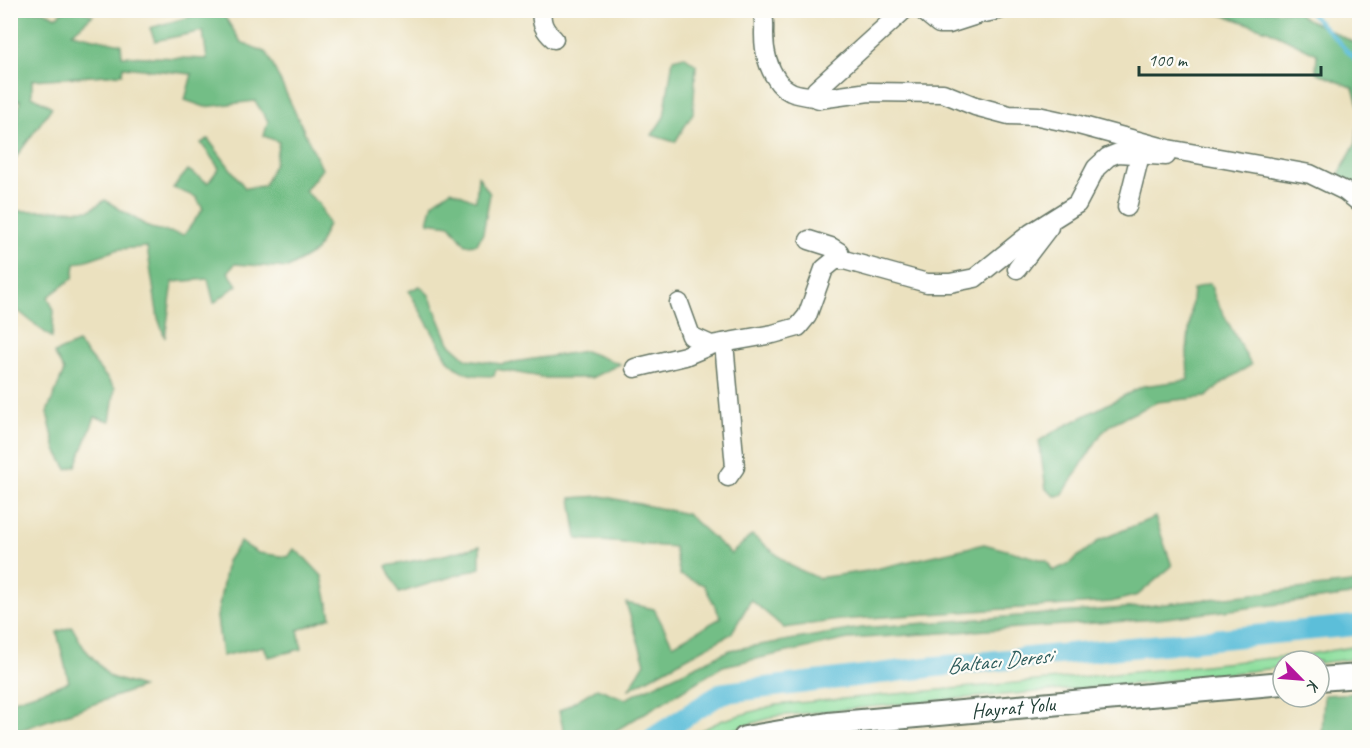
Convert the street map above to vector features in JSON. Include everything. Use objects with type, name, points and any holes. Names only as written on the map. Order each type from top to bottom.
[{"type":"main road","points":[[1331,678],[1359,675]]},
{"type":"main road","name":"Hayrat Yolu","points":[[745,738],[828,724],[1271,684]]},
{"type":"street","points":[[542,10],[542,25],[554,39]]},
{"type":"street","points":[[762,10],[766,60],[779,84],[795,94],[819,99],[869,92],[943,93],[975,106],[1009,115],[1038,116],[1168,149],[1310,174],[1345,191],[1359,203]]},
{"type":"street","points":[[813,96],[816,90],[904,10]]},
{"type":"street","points":[[922,10],[939,24],[949,24],[999,10]]},
{"type":"street","points":[[635,368],[685,356],[718,344],[798,327],[807,316],[824,269],[835,260],[927,283],[950,283],[975,278],[1031,233],[1077,204],[1096,168],[1108,157],[1118,153],[1231,160]]},
{"type":"street","points":[[1126,207],[1140,155]]},
{"type":"street","points":[[1017,269],[1057,216]]},
{"type":"street","points":[[809,240],[831,247],[838,252],[840,260]]},
{"type":"street","points":[[679,303],[691,336],[718,344]]},
{"type":"street","points":[[718,344],[735,467],[728,477]]},
{"type":"green space","points":[[14,11],[44,11],[56,17],[63,11],[81,11],[93,15],[72,33],[121,44],[122,56],[207,59],[203,31],[155,41],[150,28],[210,11],[221,11],[241,42],[267,53],[322,169],[305,191],[319,204],[328,224],[316,251],[288,268],[235,264],[228,272],[237,285],[214,303],[208,279],[173,282],[165,338],[158,318],[147,247],[119,249],[75,264],[73,278],[48,297],[54,311],[52,338],[11,305],[11,211],[90,210],[105,200],[150,228],[184,235],[203,209],[196,197],[173,188],[188,170],[208,183],[219,168],[201,143],[208,139],[245,188],[264,186],[275,162],[279,142],[264,136],[268,121],[255,101],[205,107],[185,100],[192,74],[123,67],[122,74],[32,80],[32,96],[52,107],[12,163],[20,100],[11,102],[10,25],[12,25]]},
{"type":"green space","points":[[1211,11],[1296,11],[1303,17],[1359,45],[1359,107],[1353,88],[1316,72],[1317,54],[1270,31]]},
{"type":"green space","points":[[684,56],[696,65],[693,113],[675,142],[652,135],[664,117],[673,59]]},
{"type":"green space","points":[[1359,107],[1359,191],[1339,174],[1356,143]]},
{"type":"green space","points":[[478,176],[490,194],[483,233],[477,244],[466,245],[450,225],[428,222],[433,203],[451,190],[476,201]]},
{"type":"green space","points":[[1210,283],[1215,298],[1251,365],[1225,381],[1206,397],[1157,402],[1113,423],[1101,434],[1062,495],[1055,496],[1046,489],[1039,441],[1143,386],[1188,380],[1187,352],[1193,290]]},
{"type":"green space","points":[[420,286],[429,295],[449,343],[467,359],[501,364],[585,351],[620,364],[591,378],[546,378],[496,369],[494,376],[465,372],[449,361],[409,291]]},
{"type":"green space","points":[[78,343],[115,388],[110,421],[95,417],[76,466],[67,469],[56,450],[47,412],[64,371],[54,353]]},
{"type":"green space","points":[[601,496],[687,514],[731,554],[752,535],[791,566],[818,578],[867,571],[984,544],[1047,561],[1053,571],[1068,564],[1100,540],[1155,517],[1172,566],[1138,595],[1111,602],[839,620],[784,628],[751,600],[731,634],[629,689],[645,663],[626,603],[654,609],[673,645],[721,618],[704,585],[680,575],[674,547],[577,539],[571,498]]},
{"type":"green space","points":[[240,542],[258,553],[288,557],[294,549],[322,576],[331,617],[298,630],[302,649],[268,657],[264,646],[222,656],[217,617],[227,561]]},
{"type":"green space","points":[[480,546],[480,568],[399,593],[386,566],[440,556]]},
{"type":"green space","points":[[1359,582],[1359,594],[1158,619],[848,639],[723,666],[605,737],[565,737],[559,711],[597,688],[625,699],[730,650],[861,628],[1139,607]]},
{"type":"green space","points":[[72,627],[84,648],[110,677],[142,687],[10,732],[11,701],[69,682],[57,632]]},
{"type":"green space","points":[[1359,646],[1359,658],[1331,662],[1331,650]]},
{"type":"green space","points":[[1271,658],[1271,668],[1148,683],[776,716],[709,737],[687,737],[723,720],[776,705]]},
{"type":"green space","points":[[1359,693],[1359,737],[1322,737],[1323,709],[1331,709],[1331,695]]},
{"type":"waterway","points":[[1307,10],[1360,65]]},
{"type":"waterway","name":"Baltacı Deresi","points":[[653,738],[722,693],[932,667],[1360,625]]}]
